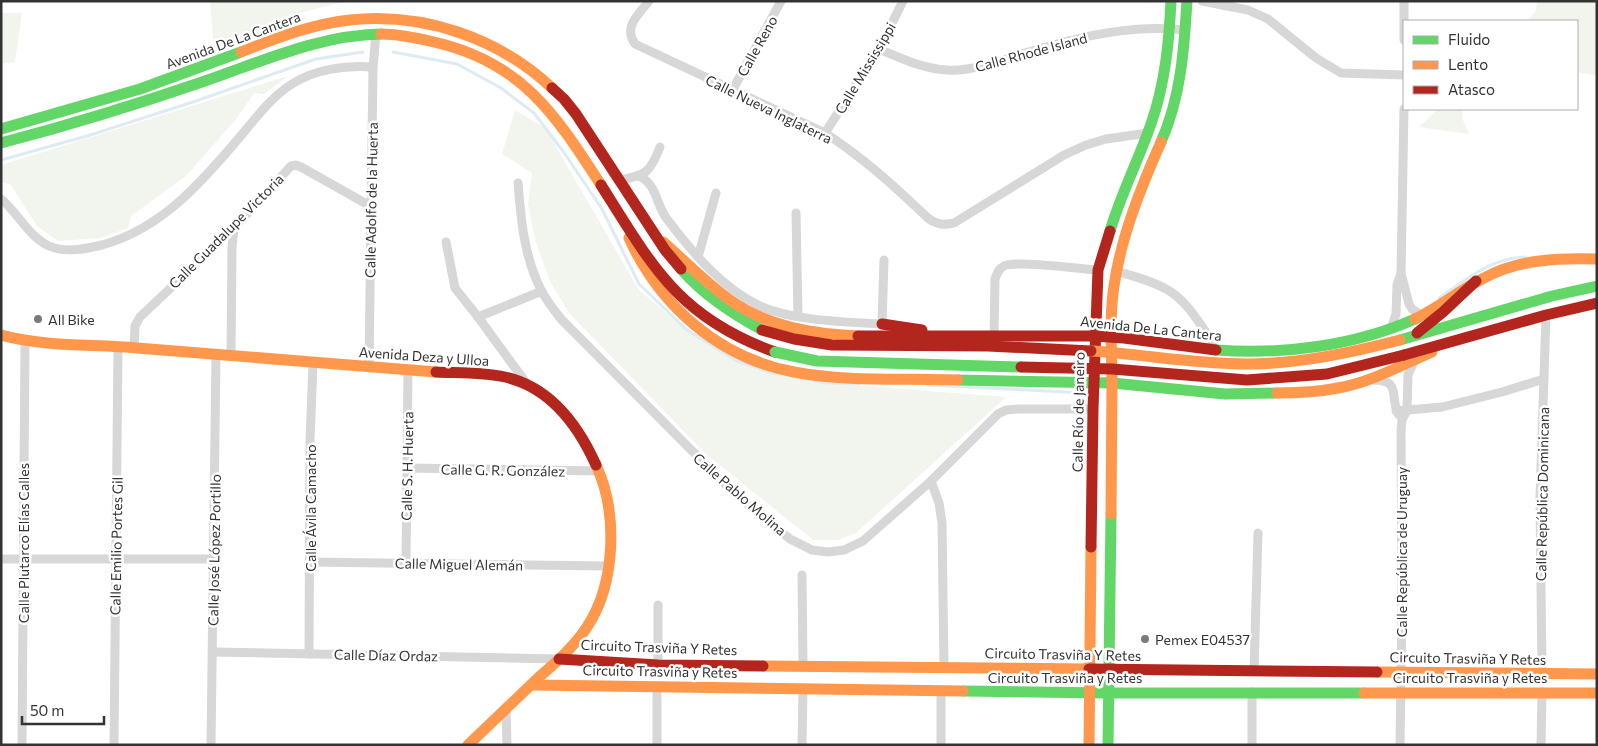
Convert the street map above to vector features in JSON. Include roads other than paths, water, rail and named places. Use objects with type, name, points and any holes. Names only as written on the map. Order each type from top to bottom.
[{"type":"street","name":"Calle Nueva Inglaterra","points":[[649,1],[631,23],[630,34],[635,44],[825,133],[850,149],[884,176],[928,219],[936,224],[954,223],[1064,155],[1086,145],[1106,139],[1148,133]]},
{"type":"street","name":"Calle Reno","points":[[732,91],[781,1]]},
{"type":"street","name":"Calle Mississippi","points":[[825,133],[879,49],[903,1]]},
{"type":"street","name":"Calle Río de Janeiro","points":[[1089,745],[1093,409],[1098,270],[1119,201],[1148,133],[1165,74],[1171,1]]},
{"type":"street","points":[[1108,745],[1112,383],[1109,337],[1112,301],[1116,271],[1126,235],[1139,196],[1173,112],[1181,79],[1187,1]]},
{"type":"street","points":[[1202,1],[1248,10],[1268,19],[1316,58],[1341,73],[1403,75]]},
{"type":"street","points":[[1404,1],[1404,20]]},
{"type":"street","name":"Avenida De La Cantera","points":[[1,129],[186,74],[315,26],[355,19],[378,18],[444,27],[468,35],[504,52],[541,78],[565,100],[655,235],[682,271],[704,293],[733,315],[762,330],[794,339],[832,345],[1065,349],[1124,352],[1206,362],[1245,364],[1286,362],[1323,358],[1364,350],[1552,296],[1597,286]]},
{"type":"street","name":"Calle Rhode Island","points":[[879,49],[931,68],[950,71],[986,64],[1086,36],[1107,32],[1170,28],[1186,30]]},
{"type":"street","name":"Calle Adolfo de la Huerta","points":[[369,367],[372,66],[376,34]]},
{"type":"street","name":"Avenida De La Cantera","points":[[1,144],[106,113],[310,46],[337,39],[376,34],[419,38],[468,51],[499,66],[515,78],[559,122],[644,254],[665,282],[694,310],[710,322],[750,344],[775,352],[817,361],[1112,369],[1247,380],[1327,374],[1410,357]]},
{"type":"street","points":[[1,199],[34,236],[41,242],[54,248],[71,250],[112,242],[147,226],[184,199],[267,105],[292,84],[310,75],[327,71],[358,66],[372,66]]},
{"type":"street","points":[[529,91],[541,78]]},
{"type":"street","points":[[1404,110],[1402,273],[1409,304],[1421,315]]},
{"type":"street","points":[[620,180],[644,174],[654,163],[660,147]]},
{"type":"street","name":"Calle Guadalupe Victoria","points":[[134,348],[136,326],[140,317],[234,228],[289,167],[293,165],[301,167],[372,207]]},
{"type":"street","points":[[639,176],[649,182],[654,189],[658,206],[698,257],[726,285],[760,306],[798,316],[828,321],[882,324],[949,336]]},
{"type":"street","name":"Calle Pablo Molina","points":[[518,182],[522,226],[528,260],[542,291],[561,319],[708,469],[734,493],[790,539],[812,550],[828,552],[844,550],[864,541],[931,481],[998,414],[1017,408],[1093,409]]},
{"type":"street","points":[[698,257],[716,193]]},
{"type":"street","points":[[796,213],[798,316]]},
{"type":"street","name":"Avenida De La Cantera","points":[[620,215],[635,254],[653,283],[673,306],[698,328],[733,350],[755,361],[807,375],[1094,382],[1225,394],[1309,393],[1340,388],[1366,380],[1410,357],[1457,340],[1597,303]]},
{"type":"street","points":[[231,356],[232,247],[234,228]]},
{"type":"street","name":"Avenida De La Cantera","points":[[655,235],[720,294],[749,312],[776,324],[795,329],[837,334],[882,336],[1095,336],[1218,351],[1291,350],[1333,344],[1391,329],[1421,315],[1476,281],[1508,267],[1538,260],[1597,259]]},
{"type":"street","points":[[446,242],[455,288],[527,384]]},
{"type":"street","points":[[882,324],[884,260]]},
{"type":"street","points":[[994,336],[995,279],[998,271],[1004,266],[1023,264],[1098,270]]},
{"type":"street","points":[[1116,271],[1156,284],[1170,291],[1181,300],[1213,342]]},
{"type":"street","points":[[1391,329],[1396,314],[1397,285],[1402,273]]},
{"type":"street","points":[[1413,337],[1476,281]]},
{"type":"street","points":[[478,317],[542,291]]},
{"type":"street","name":"Calle República Dominicana","points":[[1542,673],[1540,498],[1546,315]]},
{"type":"street","name":"Avenida Deza y Ulloa","points":[[1,335],[25,342],[134,348],[216,356],[504,377],[527,384],[550,399],[567,417],[590,451],[599,471],[610,516],[611,542],[601,598],[587,627],[559,659],[468,745]]},
{"type":"street","points":[[1029,381],[1044,374],[1050,368],[1052,359],[1046,343],[1034,335]]},
{"type":"street","name":"Calle Plutarco Elías Calles","points":[[22,745],[25,342]]},
{"type":"street","points":[[1174,346],[1155,353],[1152,364],[1154,372],[1184,390]]},
{"type":"street","name":"Calle Emilio Portes Gil","points":[[114,745],[118,347]]},
{"type":"street","name":"Calle José López Portillo","points":[[211,745],[216,356]]},
{"type":"street","points":[[1407,410],[1407,380],[1410,357]]},
{"type":"street","name":"Calle Ávila Camacho","points":[[309,654],[310,441],[313,363]]},
{"type":"street","name":"Calle S. H. Huerta","points":[[406,563],[408,369]]},
{"type":"street","points":[[1396,411],[1442,408],[1544,379]]},
{"type":"street","points":[[1366,380],[1387,382],[1394,391],[1396,411],[1402,420]]},
{"type":"street","name":"Calle República de Uruguay","points":[[1400,745],[1402,596],[1401,431],[1402,420],[1407,410]]},
{"type":"street","name":"Calle G. R. González","points":[[407,468],[599,471]]},
{"type":"street","points":[[931,481],[939,503],[942,523],[944,667]]},
{"type":"street","points":[[1254,671],[1258,533]]},
{"type":"street","points":[[1,559],[214,559]]},
{"type":"street","name":"Calle Miguel Alemán","points":[[310,562],[608,566]]},
{"type":"street","points":[[802,575],[803,666]]},
{"type":"street","points":[[658,605],[658,665]]},
{"type":"street","name":"Calle Díaz Ordaz","points":[[213,652],[559,659]]},
{"type":"street","name":"Circuito Trasviña Y Retes","points":[[559,659],[658,665],[1597,674]]},
{"type":"street","name":"Circuito Trasviña y Retes","points":[[533,685],[1108,693],[1597,692]]},
{"type":"street","points":[[657,686],[657,745]]},
{"type":"street","points":[[802,745],[803,688]]},
{"type":"street","points":[[941,691],[941,745]]},
{"type":"street","points":[[1252,692],[1252,745]]},
{"type":"street","points":[[1542,692],[1542,745]]},
{"type":"street","points":[[506,710],[506,745]]},
{"type":"waterway","points":[[1,160],[87,136],[196,101],[316,59],[363,52]]},
{"type":"waterway","points":[[393,52],[457,64],[501,88],[534,113],[565,154],[602,209],[639,284],[687,330],[737,361],[775,374]]},
{"type":"waterway","points":[[1439,298],[1469,277],[1491,265],[1514,258],[1526,257]]},
{"type":"waterway","points":[[815,381],[859,384]]},
{"type":"waterway","points":[[928,385],[1087,393]]},
{"type":"place","name":"All Bike","points":[[38,319]]},
{"type":"place","name":"Pemex E04537","points":[[1145,639]]}]
